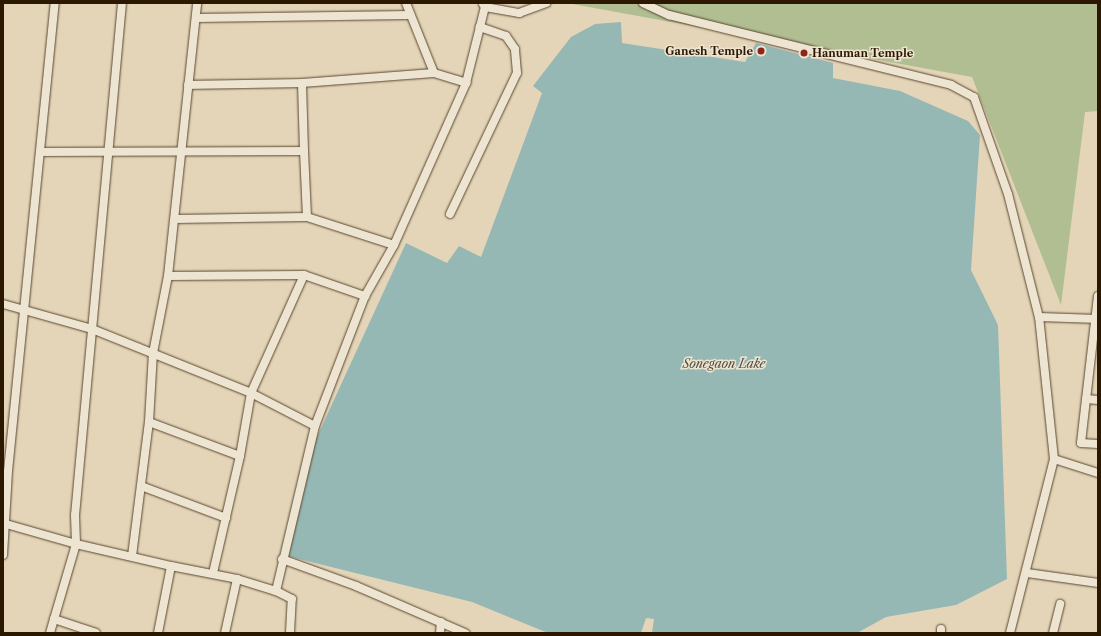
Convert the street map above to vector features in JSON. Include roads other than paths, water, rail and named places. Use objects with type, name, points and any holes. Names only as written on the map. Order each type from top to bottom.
[{"type":"street","points":[[3,555],[24,308],[55,3]]},
{"type":"street","points":[[50,633],[76,544],[75,515],[107,150],[122,3]]},
{"type":"street","points":[[132,556],[149,422],[153,353],[168,276],[175,219],[180,152],[197,3]]},
{"type":"street","points":[[406,3],[409,15],[434,73]]},
{"type":"street","points":[[276,591],[282,559],[315,426],[365,296],[394,245],[466,83],[484,5],[519,13],[546,3]]},
{"type":"street","points":[[643,3],[669,15],[951,85],[974,97],[1008,194],[1039,317],[1054,459],[1027,573],[1010,633]]},
{"type":"street","points":[[196,18],[409,15]]},
{"type":"street","points":[[450,214],[517,73],[515,49],[506,36],[480,27]]},
{"type":"street","points":[[188,85],[302,83],[434,73],[466,83]]},
{"type":"street","points":[[302,83],[307,217]]},
{"type":"street","points":[[40,152],[107,150],[180,152],[304,151]]},
{"type":"street","points":[[175,219],[307,217],[394,245]]},
{"type":"street","points":[[168,276],[304,275],[365,296]]},
{"type":"street","points":[[213,573],[240,456],[251,393],[304,275]]},
{"type":"street","points":[[1098,296],[1082,443],[1098,444]]},
{"type":"street","points":[[3,304],[24,308],[92,329],[251,393],[315,426]]},
{"type":"street","points":[[1039,317],[1096,319]]},
{"type":"street","points":[[1086,399],[1098,400]]},
{"type":"street","points":[[149,422],[240,456]]},
{"type":"street","points":[[1054,459],[1098,473]]},
{"type":"street","points":[[141,486],[226,518]]},
{"type":"street","points":[[6,524],[76,544],[171,566],[213,573],[276,591],[292,599],[290,633]]},
{"type":"street","points":[[282,559],[465,633]]},
{"type":"street","points":[[158,633],[171,566]]},
{"type":"street","points":[[1027,573],[1098,583]]},
{"type":"street","points":[[225,633],[237,579]]},
{"type":"street","points":[[1053,633],[1060,604]]},
{"type":"street","points":[[54,619],[96,633]]},
{"type":"street","points":[[440,622],[440,633]]},
{"type":"water","name":"Sonegaon Lake","points":[[621,22],[622,43],[745,62],[756,43],[833,63],[833,78],[900,91],[968,121],[980,135],[971,270],[998,325],[1007,579],[956,605],[886,617],[857,633],[652,633],[654,619],[646,618],[641,633],[548,633],[472,602],[287,556],[316,439],[406,243],[447,263],[459,246],[481,257],[542,93],[533,86],[571,37],[595,24]]},
{"type":"place","name":"Ganesh Temple","points":[[761,51]]},
{"type":"place","name":"Hanuman Temple","points":[[804,53]]}]
